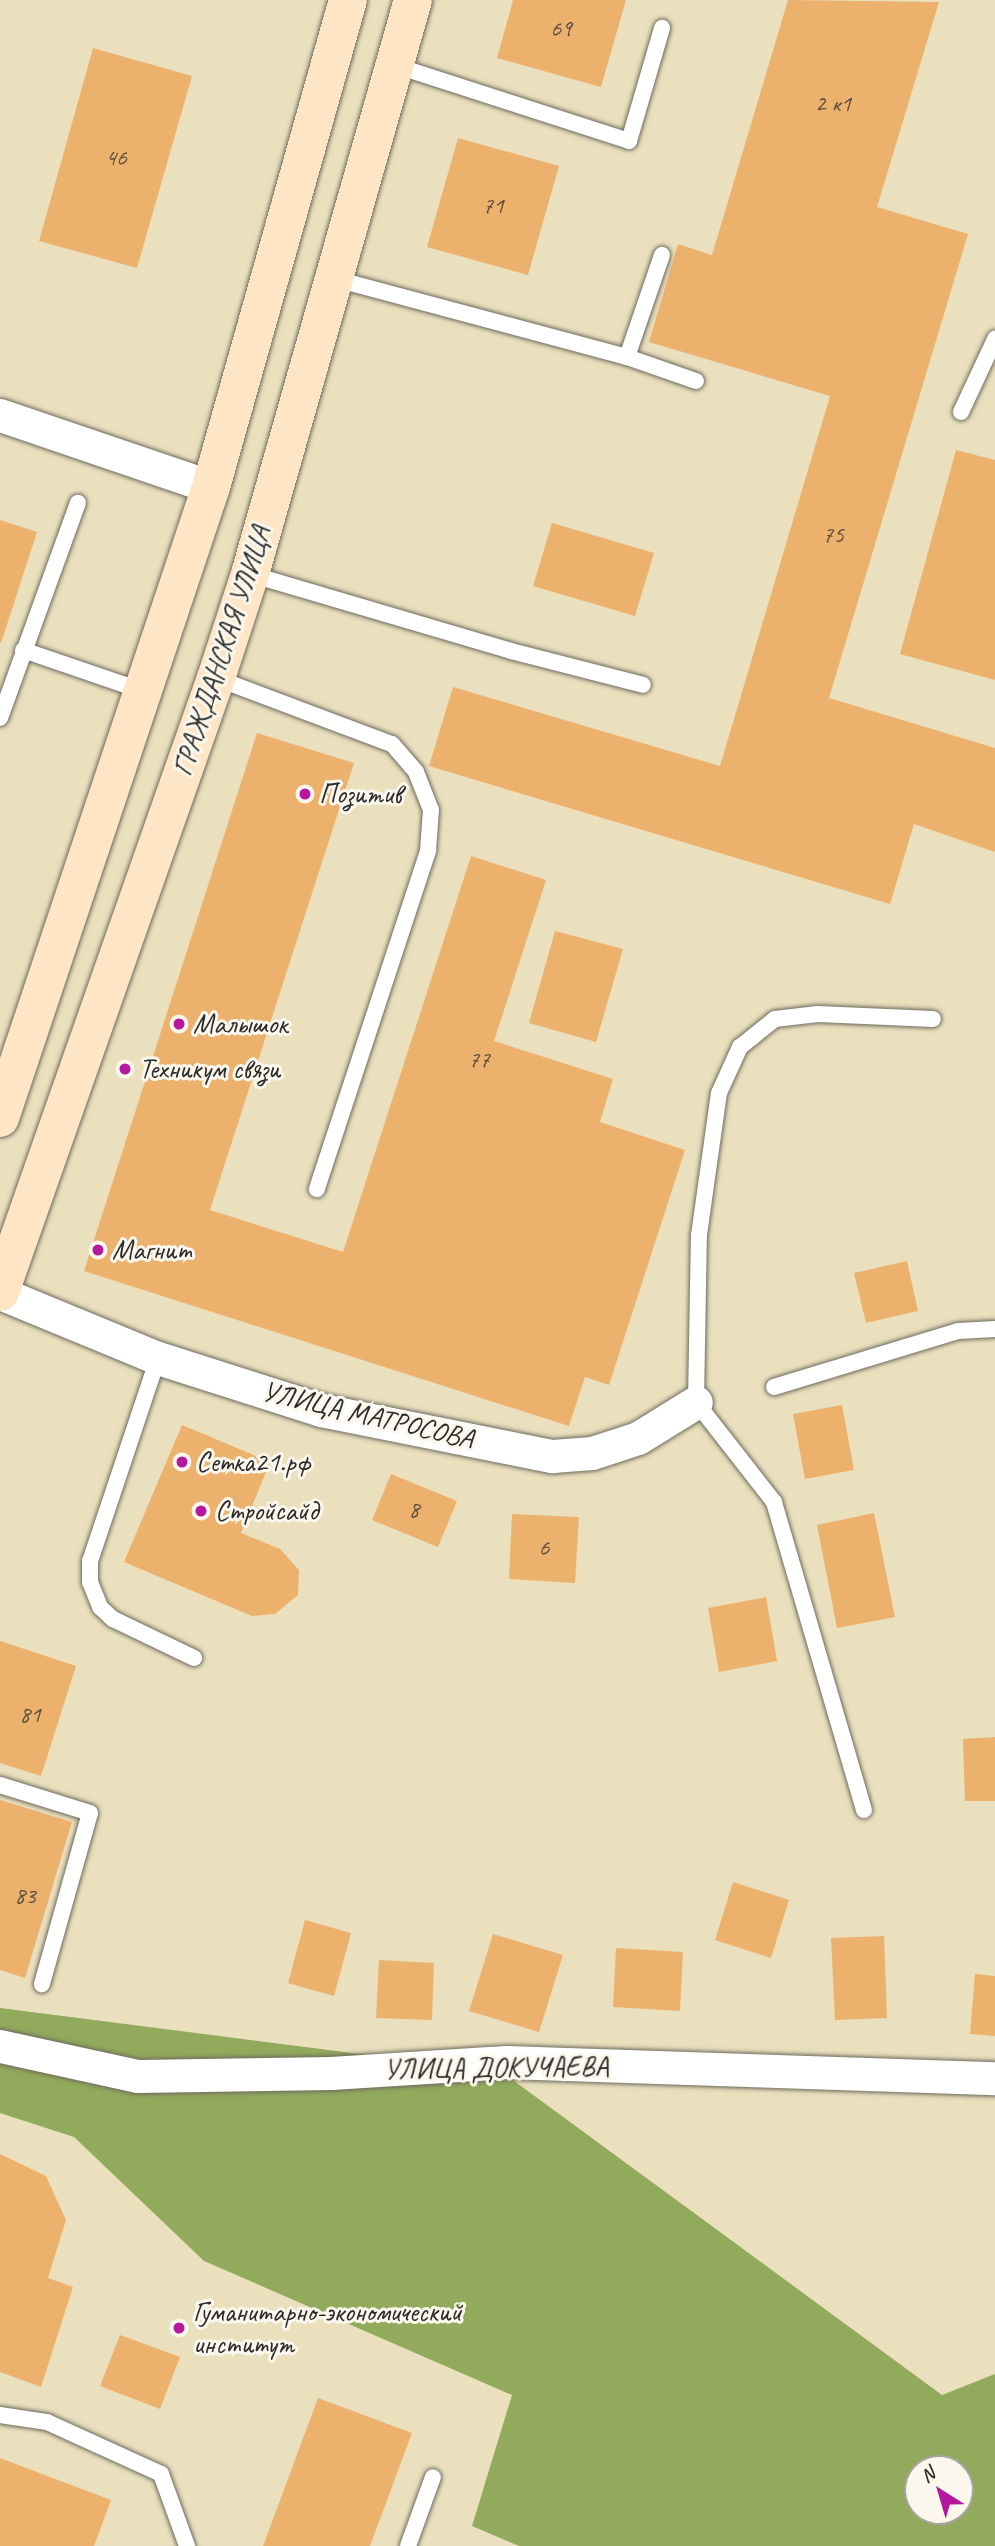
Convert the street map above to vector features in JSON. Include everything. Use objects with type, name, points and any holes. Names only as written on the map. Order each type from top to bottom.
[{"type":"main road","points":[[0,1118],[145,691],[211,487],[348,0]]},
{"type":"main road","name":"ГРАЖДАНСКАЯ УЛИЦА","points":[[0,1293],[250,574],[397,66],[413,0]]},
{"type":"street","points":[[0,415],[211,487]]},
{"type":"street","name":"УЛИЦА МАТРОСОВА","points":[[0,1293],[158,1358],[321,1410],[552,1456],[592,1453],[638,1438],[696,1402]]},
{"type":"street","name":"УЛИЦА ДОКУЧАЕВА","points":[[0,2046],[138,2076],[331,2073],[508,2062],[995,2078]]},
{"type":"lane","points":[[397,66],[629,141],[662,28]]},
{"type":"lane","points":[[627,357],[662,255]]},
{"type":"lane","points":[[336,279],[627,357],[696,380]]},
{"type":"lane","points":[[961,412],[995,339]]},
{"type":"lane","points":[[0,718],[78,503]]},
{"type":"lane","points":[[250,574],[511,650],[643,685]]},
{"type":"lane","points":[[23,650],[145,691]]},
{"type":"lane","points":[[216,678],[393,744],[416,772],[431,810],[428,851],[317,1189]]},
{"type":"lane","points":[[864,1810],[774,1502],[696,1402],[699,1235],[719,1093],[740,1047],[775,1019],[818,1014],[933,1019]]},
{"type":"lane","points":[[774,1387],[958,1331],[995,1329]]},
{"type":"lane","points":[[158,1358],[90,1561],[90,1582],[100,1607],[113,1619],[194,1658]]},
{"type":"lane","points":[[0,1785],[90,1813],[42,1984]]},
{"type":"lane","points":[[0,2415],[47,2421],[161,2474],[187,2546]]},
{"type":"lane","points":[[408,2546],[433,2477]]},
{"type":"green space","points":[[0,2008],[502,2072],[942,2395],[995,2374],[995,2546],[519,2546],[472,2526],[512,2395],[204,2261],[74,2137],[0,2113]]},
{"type":"building","points":[[513,0],[626,0],[601,87],[497,58]]},
{"type":"building","points":[[788,0],[939,2],[877,207],[968,234],[829,698],[995,748],[995,852],[914,824],[890,904],[429,766],[453,687],[720,766],[830,396],[649,342],[678,244],[712,255]]},
{"type":"building","points":[[93,48],[192,76],[137,268],[39,241]]},
{"type":"building","points":[[458,138],[559,166],[528,275],[427,247]]},
{"type":"building","points":[[956,450],[995,460],[995,680],[900,654]]},
{"type":"building","points":[[0,520],[37,532],[1,643],[0,642]]},
{"type":"building","points":[[552,523],[654,553],[635,616],[533,586]]},
{"type":"building","points":[[257,733],[354,763],[210,1210],[343,1252],[471,856],[546,880],[494,1041],[613,1079],[600,1122],[685,1150],[609,1385],[585,1377],[569,1426],[84,1271]]},
{"type":"building","points":[[555,931],[623,949],[596,1042],[529,1023]]},
{"type":"building","points":[[907,1261],[918,1311],[866,1323],[854,1273]]},
{"type":"building","points":[[842,1405],[854,1470],[805,1479],[793,1414]]},
{"type":"building","points":[[182,1425],[270,1462],[241,1533],[280,1549],[299,1570],[298,1595],[275,1614],[252,1616],[124,1562]]},
{"type":"building","points":[[391,1474],[457,1501],[438,1547],[372,1520]]},
{"type":"building","points":[[874,1513],[895,1617],[837,1628],[817,1525]]},
{"type":"building","points":[[512,1514],[579,1517],[575,1583],[509,1579]]},
{"type":"building","points":[[766,1597],[777,1661],[719,1672],[708,1608]]},
{"type":"building","points":[[0,1641],[76,1666],[41,1776],[0,1763]]},
{"type":"building","points":[[995,1737],[995,1801],[965,1801],[963,1739]]},
{"type":"building","points":[[0,1800],[72,1822],[25,1978],[0,1970]]},
{"type":"building","points":[[733,1882],[789,1900],[771,1958],[715,1940]]},
{"type":"building","points":[[305,1920],[351,1933],[334,1996],[288,1983]]},
{"type":"building","points":[[493,1934],[563,1955],[539,2032],[469,2011]]},
{"type":"building","points":[[884,1936],[887,2018],[835,2020],[831,1938]]},
{"type":"building","points":[[616,1948],[683,1952],[680,2011],[613,2007]]},
{"type":"building","points":[[379,1960],[434,1963],[432,2020],[376,2018]]},
{"type":"building","points":[[975,1974],[995,1976],[995,2036],[970,2034]]},
{"type":"building","points":[[0,2154],[46,2176],[66,2220],[48,2278],[73,2287],[41,2387],[0,2372]]},
{"type":"building","points":[[120,2335],[180,2357],[160,2409],[100,2386]]},
{"type":"building","points":[[318,2398],[412,2433],[370,2546],[263,2546]]},
{"type":"building","points":[[0,2458],[111,2500],[94,2546],[0,2546]]},
{"type":"place","name":"Позитив","points":[[305,794]]},
{"type":"place","name":"Малышок","points":[[179,1024]]},
{"type":"place","name":"Техникум связи","points":[[125,1069]]},
{"type":"place","name":"Магнит","points":[[98,1250]]},
{"type":"place","name":"Сетка21.рф","points":[[182,1462]]},
{"type":"place","name":"Стройсайд","points":[[201,1511]]},
{"type":"place","name":"Гуманитарно-экономический институт","points":[[179,2328]]}]
